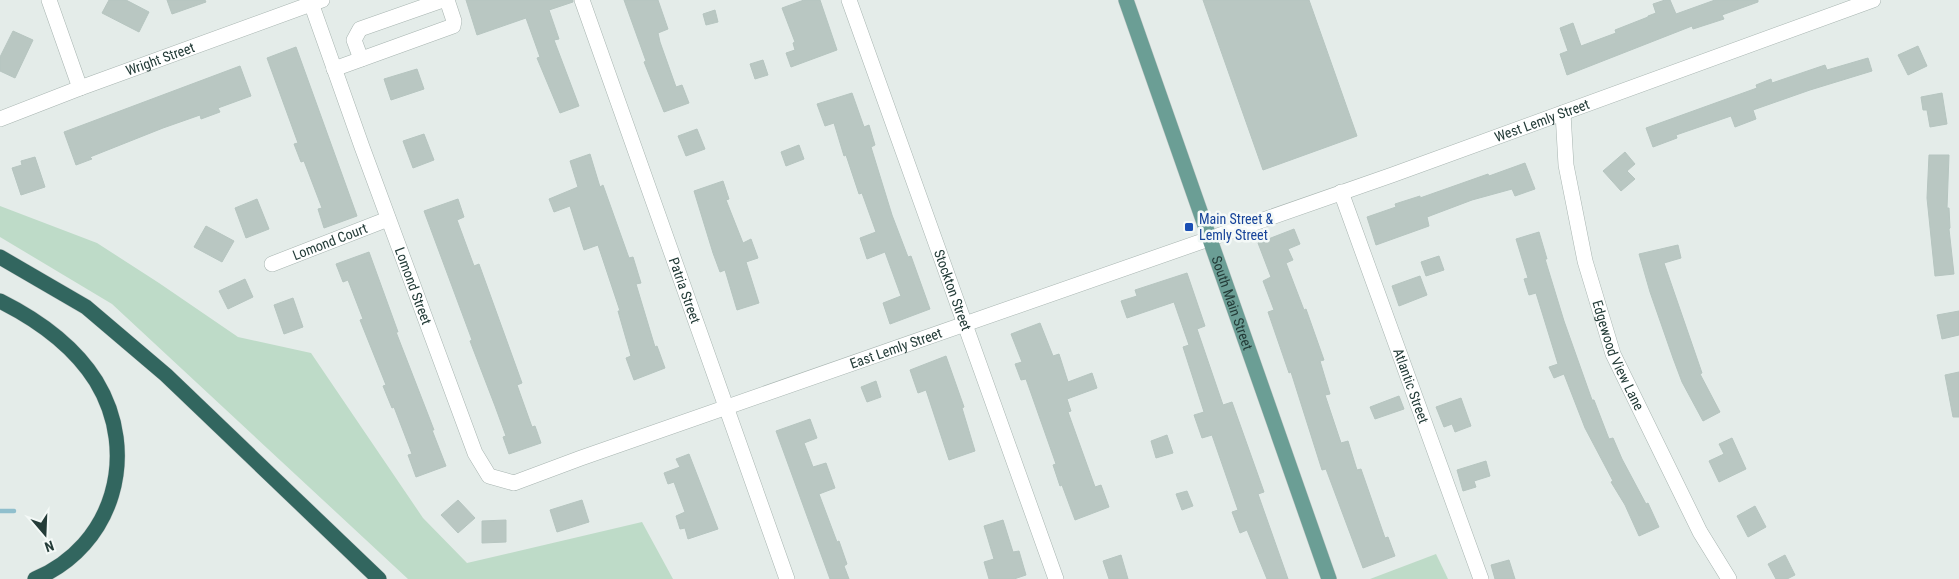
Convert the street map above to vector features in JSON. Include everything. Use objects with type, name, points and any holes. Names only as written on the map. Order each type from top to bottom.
[{"type":"highway","points":[[0,257],[86,307],[166,375],[379,579]]},
{"type":"highway","points":[[0,301],[18,310],[41,326],[63,343],[82,363],[95,380],[105,398],[116,438],[118,466],[115,487],[112,500],[102,519],[91,536],[70,558],[55,569],[35,579]]},
{"type":"main road","name":"South Main Street","points":[[1126,0],[1329,579]]},
{"type":"street","points":[[49,0],[80,88]]},
{"type":"street","points":[[334,69],[453,26],[454,21],[445,0],[360,30],[354,40],[361,59]]},
{"type":"street","name":"Patria Street","points":[[582,0],[787,579]]},
{"type":"street","name":"Stockton Street","points":[[849,0],[1056,579]]},
{"type":"street","name":"West Lemly Street","points":[[1210,238],[1563,113],[1873,0]]},
{"type":"street","name":"Wright Street","points":[[0,119],[314,1]]},
{"type":"street","name":"Lomond Street","points":[[314,1],[334,69],[388,219],[475,453],[488,476],[514,483],[581,458]]},
{"type":"street","name":"Edgewood View Lane","points":[[1563,113],[1566,165],[1585,262],[1613,354],[1700,532],[1729,579]]},
{"type":"street","name":"Atlantic Street","points":[[1341,192],[1481,579]]},
{"type":"street","name":"Lomond Court","points":[[272,264],[388,219]]},
{"type":"street","name":"East Lemly Street","points":[[581,458],[1210,238]]},
{"type":"green space","points":[[0,206],[97,243],[238,337],[311,353],[423,518],[467,563],[642,522],[673,579],[408,579],[112,304],[0,237]]},
{"type":"green space","points":[[1436,554],[1448,579],[1370,579]]},
{"type":"building","points":[[109,0],[126,0],[149,12],[139,32],[102,13]]},
{"type":"building","points":[[167,0],[205,0],[206,2],[172,14]]},
{"type":"building","points":[[466,0],[573,0],[573,2],[549,10],[559,39],[554,40],[579,106],[560,113],[537,58],[540,57],[526,18],[477,35]]},
{"type":"building","points":[[624,0],[658,0],[668,29],[658,33],[660,42],[676,87],[682,85],[689,103],[664,112],[644,62],[646,61]]},
{"type":"building","points":[[804,0],[820,0],[837,50],[791,67],[786,53],[795,50],[793,43],[795,42],[782,8]]},
{"type":"building","points":[[1203,0],[1309,0],[1357,136],[1263,170]]},
{"type":"building","points":[[1670,0],[1676,14],[1715,0],[1758,0],[1758,2],[1722,15],[1724,19],[1693,29],[1692,26],[1567,75],[1560,54],[1568,51],[1560,28],[1573,23],[1581,46],[1616,33],[1615,30],[1656,13],[1653,4]]},
{"type":"building","points":[[715,10],[718,22],[706,25],[703,14]]},
{"type":"building","points":[[13,31],[33,40],[15,78],[0,71],[0,57]]},
{"type":"building","points":[[1918,46],[1927,66],[1908,75],[1898,55]]},
{"type":"building","points":[[296,47],[357,216],[324,228],[318,209],[322,208],[304,161],[301,162],[294,144],[298,143],[267,58]]},
{"type":"building","points":[[1868,58],[1872,71],[1753,110],[1756,119],[1735,127],[1731,116],[1676,135],[1677,138],[1653,147],[1646,128],[1757,88],[1756,85],[1771,79],[1772,83],[1825,65],[1827,70]]},
{"type":"building","points":[[763,60],[768,75],[755,79],[750,64]]},
{"type":"building","points":[[240,66],[251,96],[218,108],[220,112],[201,119],[200,115],[163,128],[90,157],[92,159],[76,165],[64,132]]},
{"type":"building","points":[[417,69],[424,89],[391,100],[384,79]]},
{"type":"building","points":[[852,93],[864,127],[869,125],[875,145],[871,147],[892,215],[908,257],[911,256],[930,309],[890,324],[883,303],[901,296],[885,252],[867,259],[860,238],[876,232],[862,193],[859,194],[846,155],[844,156],[834,123],[825,126],[817,104]]},
{"type":"building","points":[[1942,93],[1947,124],[1930,127],[1927,110],[1923,110],[1921,97]]},
{"type":"building","points":[[697,129],[705,149],[686,156],[678,136]]},
{"type":"building","points":[[424,134],[434,160],[413,168],[403,141]]},
{"type":"building","points":[[799,145],[804,159],[786,166],[781,152]]},
{"type":"building","points":[[1625,152],[1635,164],[1627,171],[1635,179],[1621,191],[1603,171]]},
{"type":"building","points":[[590,154],[600,187],[603,185],[629,258],[633,257],[641,283],[636,284],[655,347],[657,346],[665,368],[634,380],[626,358],[631,356],[618,311],[620,311],[598,245],[584,250],[570,206],[554,212],[549,199],[578,187],[570,161]]},
{"type":"building","points":[[1929,155],[1949,155],[1947,208],[1949,208],[1949,229],[1954,274],[1935,276],[1927,198]]},
{"type":"building","points":[[35,157],[45,187],[21,195],[12,168],[22,165],[21,161]]},
{"type":"building","points":[[1525,163],[1535,189],[1515,196],[1512,189],[1472,200],[1427,217],[1429,226],[1376,245],[1367,217],[1396,207],[1395,204],[1420,196],[1420,198]]},
{"type":"building","points":[[723,181],[729,199],[726,200],[743,243],[751,239],[758,258],[746,262],[759,303],[737,310],[725,270],[720,272],[713,253],[694,191]]},
{"type":"building","points":[[257,199],[269,229],[246,238],[235,208]]},
{"type":"building","points":[[458,199],[464,217],[457,220],[474,266],[479,264],[522,383],[517,385],[532,427],[535,426],[541,443],[509,454],[503,437],[506,436],[424,211]]},
{"type":"building","points":[[206,226],[234,241],[222,262],[194,247]]},
{"type":"building","points":[[1294,229],[1300,244],[1288,249],[1293,260],[1286,263],[1304,310],[1306,309],[1324,360],[1320,361],[1330,394],[1325,395],[1341,443],[1348,441],[1357,470],[1361,469],[1385,538],[1388,537],[1395,556],[1363,568],[1326,469],[1322,470],[1291,372],[1289,373],[1268,312],[1274,310],[1263,281],[1271,277],[1258,243]]},
{"type":"building","points":[[1539,232],[1547,259],[1545,259],[1564,321],[1592,400],[1594,400],[1609,439],[1613,438],[1622,459],[1646,504],[1648,503],[1659,527],[1639,536],[1585,428],[1564,374],[1554,378],[1549,367],[1558,364],[1536,293],[1529,295],[1524,279],[1528,278],[1516,239]]},
{"type":"building","points":[[1678,245],[1681,258],[1664,263],[1702,373],[1700,374],[1720,412],[1703,421],[1682,382],[1650,292],[1639,254]]},
{"type":"building","points":[[369,252],[398,332],[396,332],[446,466],[416,477],[408,455],[412,454],[394,407],[392,408],[383,386],[386,385],[360,320],[363,319],[348,280],[343,282],[336,264]]},
{"type":"building","points":[[1439,256],[1444,270],[1426,276],[1421,262]]},
{"type":"building","points":[[1187,273],[1205,326],[1197,329],[1223,405],[1232,402],[1264,492],[1258,494],[1288,579],[1267,579],[1247,530],[1240,533],[1232,512],[1238,510],[1212,435],[1202,438],[1194,415],[1204,412],[1183,347],[1189,345],[1174,302],[1127,318],[1121,301],[1137,296],[1135,290]]},
{"type":"building","points":[[1420,276],[1427,295],[1399,306],[1392,286]]},
{"type":"building","points":[[245,279],[253,297],[228,309],[219,291]]},
{"type":"building","points":[[293,298],[303,327],[284,334],[274,305]]},
{"type":"building","points":[[1959,311],[1959,335],[1942,339],[1937,315]]},
{"type":"building","points":[[1040,323],[1053,356],[1059,354],[1068,382],[1092,373],[1097,388],[1067,399],[1071,411],[1068,412],[1095,487],[1101,485],[1109,507],[1075,520],[1062,485],[1060,486],[1053,465],[1056,464],[1026,379],[1021,380],[1015,364],[1022,362],[1011,334]]},
{"type":"building","points":[[946,356],[964,407],[962,408],[975,451],[949,460],[926,390],[918,393],[910,370]]},
{"type":"building","points":[[1959,372],[1959,417],[1953,417],[1945,375]]},
{"type":"building","points":[[876,381],[881,397],[867,402],[861,387]]},
{"type":"building","points":[[1399,396],[1404,409],[1375,419],[1370,407]]},
{"type":"building","points":[[1461,398],[1471,426],[1455,432],[1452,424],[1444,427],[1436,407]]},
{"type":"building","points":[[810,419],[817,438],[804,443],[813,467],[826,463],[835,488],[819,494],[837,542],[839,541],[847,564],[844,566],[849,579],[830,579],[776,431]]},
{"type":"building","points":[[1167,435],[1173,453],[1156,458],[1151,441]]},
{"type":"building","points":[[1732,438],[1746,469],[1719,482],[1709,461],[1724,454],[1719,444]]},
{"type":"building","points":[[689,454],[718,529],[688,539],[685,528],[680,529],[676,516],[685,512],[674,482],[668,484],[664,473],[680,467],[676,459]]},
{"type":"building","points":[[1486,461],[1490,476],[1474,481],[1476,487],[1463,491],[1457,470]]},
{"type":"building","points":[[1187,491],[1193,506],[1182,510],[1176,494]]},
{"type":"building","points":[[458,500],[475,518],[458,533],[441,515]]},
{"type":"building","points":[[582,500],[589,522],[557,532],[550,510]]},
{"type":"building","points":[[1755,506],[1766,527],[1748,537],[1737,516]]},
{"type":"building","points":[[506,520],[506,542],[482,543],[482,521]]},
{"type":"building","points":[[1003,520],[1013,552],[1019,551],[1026,575],[1014,579],[989,579],[984,562],[994,559],[984,526]]},
{"type":"building","points":[[1121,555],[1128,579],[1109,579],[1103,561]]},
{"type":"building","points":[[1785,555],[1795,575],[1787,579],[1776,579],[1768,564]]},
{"type":"building","points":[[1509,560],[1515,579],[1495,579],[1491,565]]},
{"type":"waterway","points":[[0,511],[14,511]]},
{"type":"place","name":"Main Street & Lemly Street","points":[[1189,227]]}]
